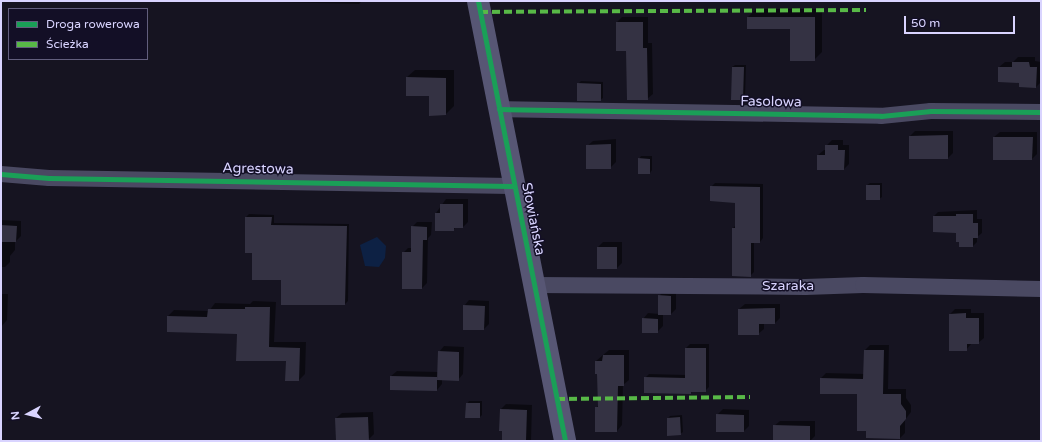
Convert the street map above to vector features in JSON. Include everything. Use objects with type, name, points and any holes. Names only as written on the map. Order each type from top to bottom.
[{"type":"street","name":"Słowiańska","points":[[478,1],[565,441]]},
{"type":"street","name":"Fasolowa","points":[[499,109],[881,116],[931,111],[1041,112]]},
{"type":"street","name":"Agrestowa","points":[[1,174],[57,178],[514,186]]},
{"type":"street","name":"Szaraka","points":[[534,285],[806,287],[863,285],[1041,289]]},
{"type":"water","points":[[377,237],[386,246],[385,258],[379,267],[365,266],[360,245]]},
{"type":"building","points":[[747,17],[815,17],[815,61],[790,61],[790,29],[747,29]]},
{"type":"building","points":[[616,22],[643,22],[643,48],[647,48],[648,100],[627,100],[626,51],[616,51]]},
{"type":"building","points":[[1012,62],[1029,62],[1030,67],[1037,67],[1036,88],[1019,87],[1019,83],[998,82],[998,67],[1012,67]]},
{"type":"building","points":[[732,67],[744,67],[743,100],[731,100]]},
{"type":"building","points":[[406,77],[446,78],[446,115],[429,116],[429,96],[406,96]]},
{"type":"building","points":[[577,83],[601,84],[601,101],[577,101]]},
{"type":"building","points":[[948,135],[948,159],[909,159],[909,136]]},
{"type":"building","points":[[993,137],[1033,137],[1032,160],[993,160]]},
{"type":"building","points":[[611,144],[611,169],[586,169],[586,145]]},
{"type":"building","points":[[825,145],[838,145],[838,150],[845,150],[844,170],[817,170],[817,155],[825,155]]},
{"type":"building","points":[[638,158],[650,159],[650,174],[638,174]]},
{"type":"building","points":[[866,185],[880,185],[880,200],[866,200]]},
{"type":"building","points":[[710,186],[760,187],[760,243],[751,243],[751,277],[732,276],[732,228],[735,228],[735,203],[710,201]]},
{"type":"building","points":[[440,204],[463,204],[463,228],[454,228],[454,231],[435,231],[435,213],[440,213]]},
{"type":"building","points":[[956,214],[973,214],[973,223],[978,223],[978,238],[973,238],[973,247],[959,247],[959,242],[956,242],[956,233],[933,232],[933,216],[956,216]]},
{"type":"building","points":[[245,217],[272,217],[271,225],[347,226],[345,305],[281,305],[281,280],[252,280],[252,253],[245,253]]},
{"type":"building","points":[[1,225],[17,226],[16,242],[1,242]]},
{"type":"building","points":[[411,226],[427,227],[427,240],[423,240],[422,289],[402,289],[402,252],[411,252]]},
{"type":"building","points":[[597,247],[617,247],[617,269],[597,269]]},
{"type":"building","points":[[658,295],[671,296],[671,315],[658,315]]},
{"type":"building","points":[[463,305],[485,306],[484,330],[463,330]]},
{"type":"building","points":[[245,307],[270,307],[269,347],[300,348],[299,381],[285,381],[286,361],[236,361],[237,334],[167,332],[167,316],[207,317],[208,309],[245,309]]},
{"type":"building","points":[[775,308],[775,324],[759,324],[759,335],[738,335],[738,309]]},
{"type":"building","points":[[966,313],[966,318],[979,318],[979,344],[967,344],[967,351],[949,351],[949,314]]},
{"type":"building","points":[[642,318],[658,319],[658,333],[642,333]]},
{"type":"building","points":[[685,348],[706,348],[706,392],[691,392],[691,394],[644,393],[644,377],[685,378]]},
{"type":"building","points":[[864,350],[884,350],[883,394],[901,394],[901,404],[906,411],[906,419],[900,426],[900,439],[866,438],[866,431],[857,431],[857,394],[820,394],[820,378],[863,379]]},
{"type":"building","points":[[438,351],[459,352],[459,381],[437,380]]},
{"type":"building","points":[[603,355],[624,355],[624,386],[618,386],[617,432],[595,432],[595,407],[598,407],[595,361],[602,361]]},
{"type":"building","points":[[390,376],[437,377],[437,391],[390,390]]},
{"type":"building","points":[[466,403],[480,403],[480,418],[465,418]]},
{"type":"building","points":[[500,409],[527,410],[526,441],[502,441],[502,431],[499,431]]},
{"type":"building","points":[[716,414],[744,415],[744,432],[716,432]]},
{"type":"building","points":[[368,417],[369,441],[336,441],[335,418]]},
{"type":"building","points":[[680,417],[681,435],[667,436],[667,418]]},
{"type":"building","points":[[773,425],[810,426],[810,441],[773,441]]},
{"type":"marked path","points":[[480,12],[866,10]]},
{"type":"marked path","points":[[557,399],[750,397]]},
{"type":"cycle path","points":[[478,1],[565,441]]},
{"type":"cycle path","points":[[499,109],[881,116],[931,111],[1041,112]]},
{"type":"cycle path","points":[[1,174],[49,178],[514,186]]}]
